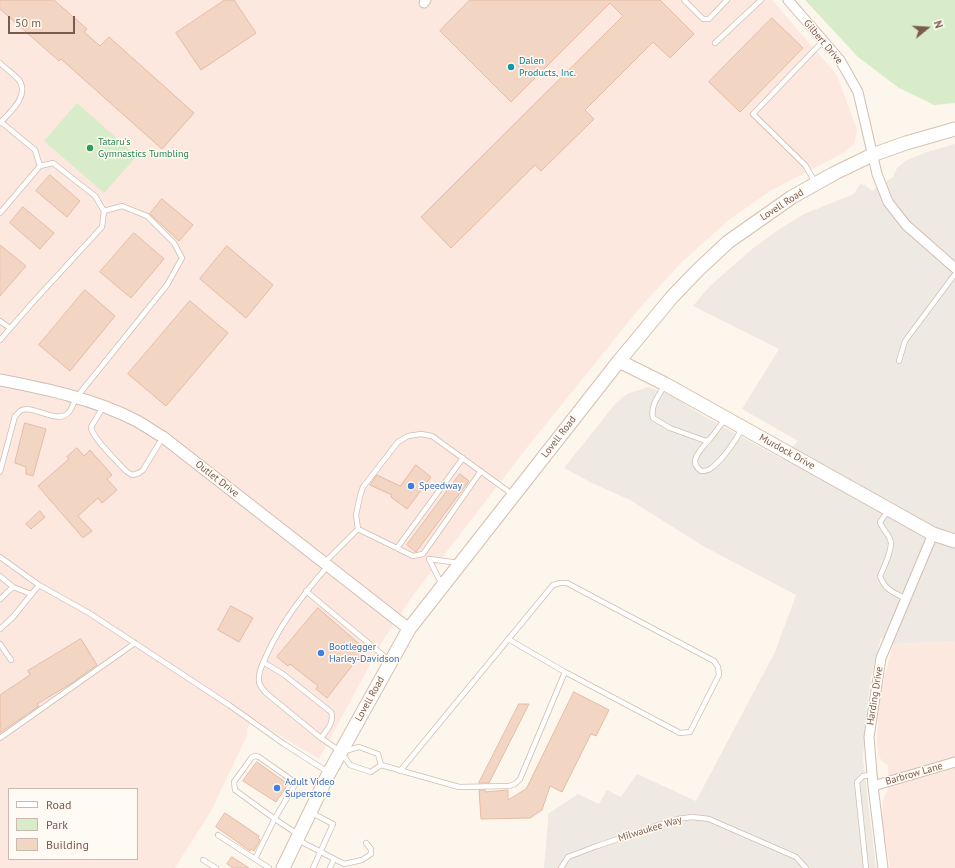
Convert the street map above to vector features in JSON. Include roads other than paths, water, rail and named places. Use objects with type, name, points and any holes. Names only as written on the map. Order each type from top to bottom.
[{"type":"main road","name":"Lovell Road","points":[[283,868],[341,752],[409,629],[619,361],[672,297],[728,242],[792,197],[872,155],[906,142],[955,129]]},
{"type":"main road","name":"Murdock Drive","points":[[619,361],[665,384],[933,534],[955,541]]},
{"type":"street","name":"Gilbert Drive","points":[[788,0],[840,60],[858,92],[877,174],[888,202],[906,225],[955,268]]},
{"type":"street","name":"Outlet Drive","points":[[0,380],[76,398],[103,407],[136,421],[163,437],[409,629]]},
{"type":"street","name":"Harding Drive","points":[[883,868],[873,786],[869,737],[881,658],[933,534]]},
{"type":"street","name":"Barbrow Lane","points":[[873,786],[955,762]]},
{"type":"lane","points":[[684,0],[703,19],[708,19],[727,0]]},
{"type":"lane","points":[[715,43],[759,1]]},
{"type":"lane","points":[[816,184],[805,165],[753,114],[823,41]]},
{"type":"lane","points":[[0,63],[18,79],[22,85],[23,92],[21,99],[0,123],[35,150],[40,166]]},
{"type":"lane","points":[[0,213],[40,166],[54,163],[95,196],[104,211],[102,227],[0,340]]},
{"type":"lane","points":[[0,472],[15,416],[20,411],[27,410],[55,416],[63,416],[69,413],[76,398],[167,285],[182,258],[174,242],[147,216],[122,206],[104,211]]},
{"type":"lane","points":[[899,361],[905,341],[955,274]]},
{"type":"lane","points":[[0,321],[10,328]]},
{"type":"lane","points":[[665,384],[654,404],[652,412],[654,418],[670,428],[700,440],[706,441],[710,439]]},
{"type":"lane","points":[[103,407],[91,427],[92,430],[96,437],[126,471],[132,475],[143,470],[163,437]]},
{"type":"lane","points":[[726,418],[696,457],[694,463],[701,471],[709,470],[714,466],[732,445],[743,428]]},
{"type":"lane","points":[[358,529],[356,515],[360,496],[364,487],[398,442],[408,436],[421,434],[432,436],[514,495]]},
{"type":"lane","points":[[397,548],[463,458]]},
{"type":"lane","points":[[358,529],[413,556],[423,554],[481,472]]},
{"type":"lane","points":[[888,509],[880,522],[881,526],[892,541],[880,576],[883,584],[888,589],[906,599]]},
{"type":"lane","points":[[358,529],[326,564],[287,617],[272,643],[263,662],[258,678],[260,686],[266,694],[341,752],[350,765],[371,772],[381,766],[459,787],[509,786],[515,784],[520,779],[565,672]]},
{"type":"lane","points":[[423,554],[430,559],[460,563]]},
{"type":"lane","points":[[0,557],[39,585],[89,613],[284,744],[330,773]]},
{"type":"lane","points":[[430,559],[443,586]]},
{"type":"lane","points":[[0,576],[13,587],[31,594]]},
{"type":"lane","points":[[400,771],[508,639],[553,585],[567,583],[714,661],[718,667],[719,675],[690,732],[680,733],[565,672],[508,639]]},
{"type":"lane","points":[[0,629],[13,617],[39,585]]},
{"type":"lane","points":[[0,599],[13,587]]},
{"type":"lane","points":[[307,590],[391,662]]},
{"type":"lane","points":[[0,738],[135,643]]},
{"type":"lane","points":[[0,644],[11,660]]},
{"type":"lane","points":[[263,662],[283,674],[331,712],[333,716],[332,721],[321,738]]},
{"type":"lane","points":[[341,752],[359,747],[378,754],[381,766]]},
{"type":"lane","points":[[255,859],[276,818],[296,783],[259,757],[255,756],[252,757],[234,782],[235,790],[276,818],[298,837],[343,866],[362,860],[371,854],[371,849],[366,842]]},
{"type":"lane","points":[[866,868],[857,782],[863,776],[872,775]]},
{"type":"lane","points":[[310,812],[333,824],[313,868]]},
{"type":"lane","name":"Milwaukee Way","points":[[561,868],[568,858],[597,846],[677,819],[692,817],[709,818],[796,857],[806,868]]},
{"type":"lane","points":[[218,835],[269,868]]},
{"type":"lane","points":[[330,868],[334,859]]},
{"type":"lane","points":[[203,860],[216,868]]},
{"type":"place","name":"Dalen Products, Inc.","points":[[511,67]]},
{"type":"place","name":"Tataru's Gymnastics Tumbling","points":[[90,148]]},
{"type":"place","name":"Speedway","points":[[411,486]]},
{"type":"place","name":"Bootlegger Harley-Davidson","points":[[321,653]]},
{"type":"place","name":"Adult Video Superstore","points":[[277,788]]}]
